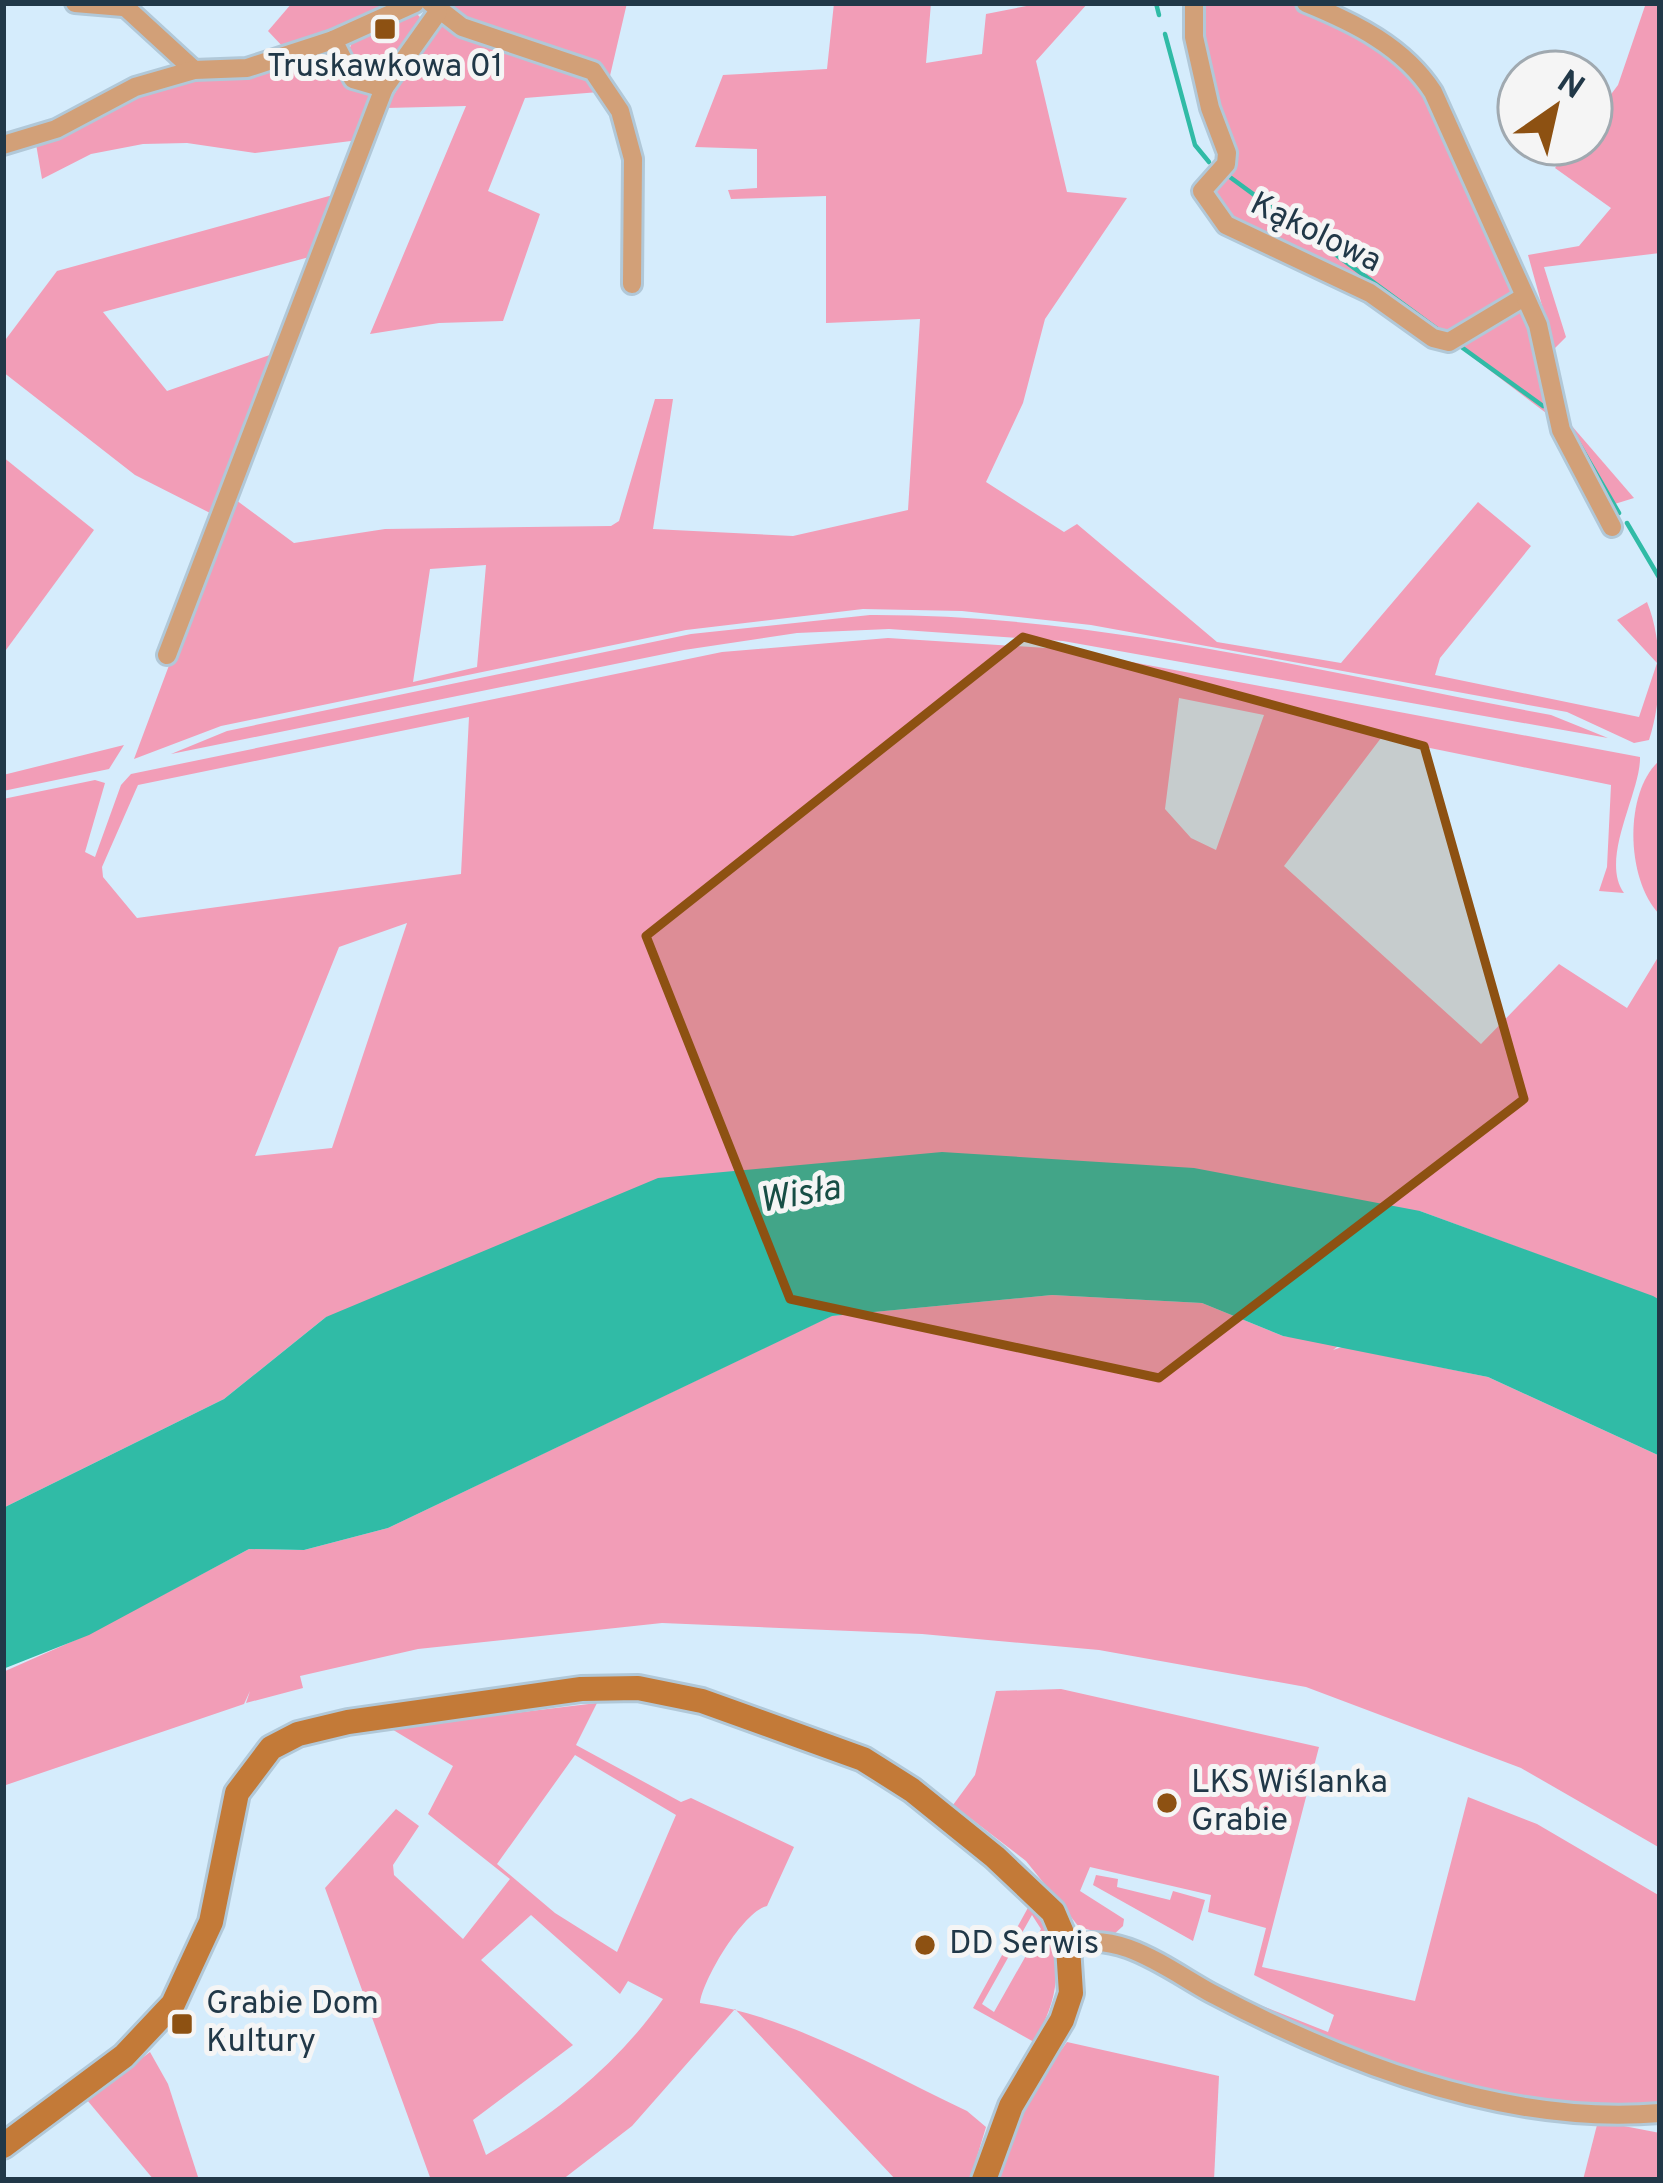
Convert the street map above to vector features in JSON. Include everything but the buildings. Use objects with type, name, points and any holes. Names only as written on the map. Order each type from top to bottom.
[{"type":"street","points":[[75,3],[122,5],[194,70]]},
{"type":"street","points":[[3,145],[56,129],[135,88],[194,70],[247,68],[333,40],[415,3]]},
{"type":"street","name":"Kąkolowa","points":[[1194,3],[1194,37],[1210,109],[1227,153],[1226,164],[1202,191],[1226,225],[1370,293],[1433,338],[1449,341],[1524,298]]},
{"type":"street","points":[[1306,3],[1387,44],[1417,68],[1538,325],[1561,430],[1612,527]]},
{"type":"street","points":[[166,655],[384,88],[435,8],[462,27],[593,71],[620,111],[634,159],[632,284]]},
{"type":"street","points":[[333,40],[353,79],[384,88]]},
{"type":"street","points":[[3,2146],[124,2056],[173,2004],[211,1922],[241,1783],[287,1738],[340,1723],[595,1688],[638,1688],[702,1701],[830,1745],[899,1781],[1035,1891],[1053,1912],[1068,1947],[1072,1983],[1065,2012],[1012,2106],[984,2180]]},
{"type":"street","points":[[1068,1947],[1106,1940],[1291,2031],[1450,2089],[1553,2112],[1660,2113]]},
{"type":"highlighted area","points":[[1023,637],[1424,746],[1524,1099],[1159,1378],[790,1299],[646,936]]},
{"type":"shaded area","points":[[292,3],[394,3],[284,48],[268,31]]},
{"type":"shaded area","points":[[444,3],[627,3],[609,80],[561,49],[471,25]]},
{"type":"shaded area","points":[[834,3],[931,3],[926,63],[982,54],[986,14],[1042,3],[1088,3],[1036,61],[1067,192],[1127,198],[1045,319],[1023,403],[986,482],[1064,532],[1077,524],[1217,642],[1341,663],[1478,502],[1531,546],[1440,658],[1435,675],[1639,717],[1657,663],[1617,620],[1647,602],[1659,670],[1649,740],[1634,743],[1567,712],[1091,625],[962,611],[863,609],[686,630],[221,726],[134,759],[232,497],[294,543],[385,529],[611,526],[619,521],[655,399],[673,399],[653,529],[793,536],[908,510],[920,319],[826,323],[826,196],[731,199],[728,190],[757,188],[757,149],[695,147],[723,75],[827,69]],"holes":[[[486,565],[477,667],[413,682],[430,569]]]},
{"type":"shaded area","points":[[1199,3],[1292,3],[1366,36],[1414,74],[1516,292],[1456,332],[1435,332],[1237,227],[1208,200],[1229,166],[1199,41]]},
{"type":"shaded area","points":[[1646,3],[1660,3],[1660,253],[1544,267],[1566,337],[1554,349],[1528,255],[1579,246],[1611,208],[1555,168],[1615,168],[1618,85]]},
{"type":"shaded area","points":[[415,12],[420,17],[394,68],[381,79],[356,72],[347,55],[353,40],[380,28],[386,38],[391,35],[391,23]]},
{"type":"shaded area","points":[[437,22],[588,75],[599,92],[525,98],[488,191],[540,214],[503,321],[439,323],[370,334],[466,106],[386,108]]},
{"type":"shaded area","points":[[327,54],[348,84],[377,97],[359,140],[255,153],[187,143],[143,144],[91,154],[42,179],[36,144],[116,104],[193,75],[213,81],[254,76]]},
{"type":"shaded area","points":[[340,193],[317,255],[103,312],[167,391],[281,351],[216,516],[135,475],[3,372],[3,343],[57,271]]},
{"type":"shaded area","points":[[1516,306],[1529,317],[1550,416],[1455,344]]},
{"type":"shaded area","points":[[1565,418],[1634,498],[1605,507]]},
{"type":"shaded area","points":[[3,457],[94,530],[3,654]]},
{"type":"shaded area","points":[[870,615],[1041,624],[1212,649],[1551,715],[1608,738],[1063,641],[889,629],[797,633],[684,650],[171,754],[227,731],[691,634]]},
{"type":"shaded area","points":[[888,638],[1062,649],[1640,757],[1618,844],[1618,879],[1624,893],[1599,891],[1607,867],[1611,785],[1381,738],[1284,866],[1481,1044],[1559,964],[1627,1008],[1660,954],[1660,1300],[1420,1211],[326,1317],[224,1399],[3,1508],[3,799],[95,780],[105,783],[85,852],[95,857],[121,785],[131,774],[722,652]],"holes":[[[1179,698],[1264,715],[1216,850],[1191,838],[1165,809]],[[469,717],[461,874],[137,918],[103,877],[102,867],[138,785]],[[407,923],[332,1148],[255,1156],[339,947]]]},
{"type":"shaded area","points":[[124,745],[109,769],[3,791],[3,775]]},
{"type":"shaded area","points":[[1660,760],[1660,915],[1640,881],[1633,837],[1640,793]]},
{"type":"shaded area","points":[[1052,1295],[1202,1303],[1283,1336],[1341,1344],[1333,1350],[1342,1347],[1488,1377],[1660,1456],[1660,1848],[1521,1768],[1306,1687],[1099,1650],[922,1634],[662,1623],[418,1649],[300,1676],[303,1688],[246,1703],[250,1691],[244,1704],[3,1786],[3,1672],[89,1634],[249,1549],[304,1550],[388,1528],[831,1316]]},
{"type":"shaded area","points":[[1061,1689],[1319,1747],[1262,1967],[1415,2001],[1468,1797],[1537,1824],[1660,1896],[1658,2107],[1550,2101],[1444,2080],[1341,2046],[1242,2003],[1242,1998],[1328,2032],[1334,2015],[1254,1975],[1266,1928],[1208,1912],[1211,1895],[1090,1867],[1080,1891],[1124,1919],[1123,1926],[1112,1936],[1079,1927],[1026,1861],[953,1805],[975,1775],[996,1691]]},
{"type":"shaded area","points":[[597,1703],[576,1745],[681,1802],[691,1798],[794,1847],[767,1906],[736,1933],[702,1993],[700,2003],[734,2010],[632,2126],[562,2180],[431,2180],[325,1888],[396,1809],[419,1826],[393,1865],[394,1875],[463,1939],[510,1879],[428,1814],[453,1766],[390,1728]],"holes":[[[575,1755],[676,1815],[617,1952],[555,1913],[497,1864]],[[531,1915],[620,1994],[628,1981],[663,1999],[626,2045],[583,2086],[486,2155],[473,2120],[573,2045],[481,1960]]]},
{"type":"shaded area","points":[[1096,1875],[1118,1879],[1117,1887],[1170,1900],[1173,1891],[1205,1900],[1193,1941],[1093,1885]]},
{"type":"shaded area","points":[[1030,1904],[1049,1939],[1056,1972],[1051,2006],[1034,2042],[973,2008]],"holes":[[[1032,1915],[1041,1929],[994,2012],[982,2004]]]},
{"type":"shaded area","points":[[736,2010],[837,2047],[967,2111],[986,2127],[970,2180],[896,2180]]},
{"type":"shaded area","points":[[1067,2042],[1219,2076],[1214,2180],[997,2180],[1021,2105]]},
{"type":"shaded area","points":[[150,2052],[168,2084],[199,2180],[154,2180],[87,2100]]},
{"type":"shaded area","points":[[1598,2121],[1660,2133],[1660,2180],[1583,2180]]},
{"type":"water","name":"Wisła","points":[[942,1152],[1194,1168],[1420,1211],[1653,1296],[1660,1300],[1660,1456],[1488,1377],[1283,1336],[1202,1303],[1052,1295],[832,1316],[388,1528],[304,1550],[249,1549],[89,1635],[3,1669],[3,1508],[224,1399],[326,1317],[658,1178]]},
{"type":"waterway","points":[[1156,3],[1159,15]]},
{"type":"waterway","points":[[1165,34],[1195,145],[1209,162]]},
{"type":"waterway","points":[[1223,172],[1440,331]]},
{"type":"waterway","points":[[1460,346],[1543,406]]},
{"type":"waterway","points":[[1568,425],[1619,513]]},
{"type":"waterway","points":[[1627,523],[1660,579]]},
{"type":"place","name":"Truskawkowa 01","points":[[385,29]]},
{"type":"place","name":"LKS Wiślanka Grabie","points":[[1167,1803]]},
{"type":"place","name":"DD Serwis","points":[[925,1945]]},
{"type":"place","name":"Grabie Dom Kultury","points":[[182,2024]]}]
